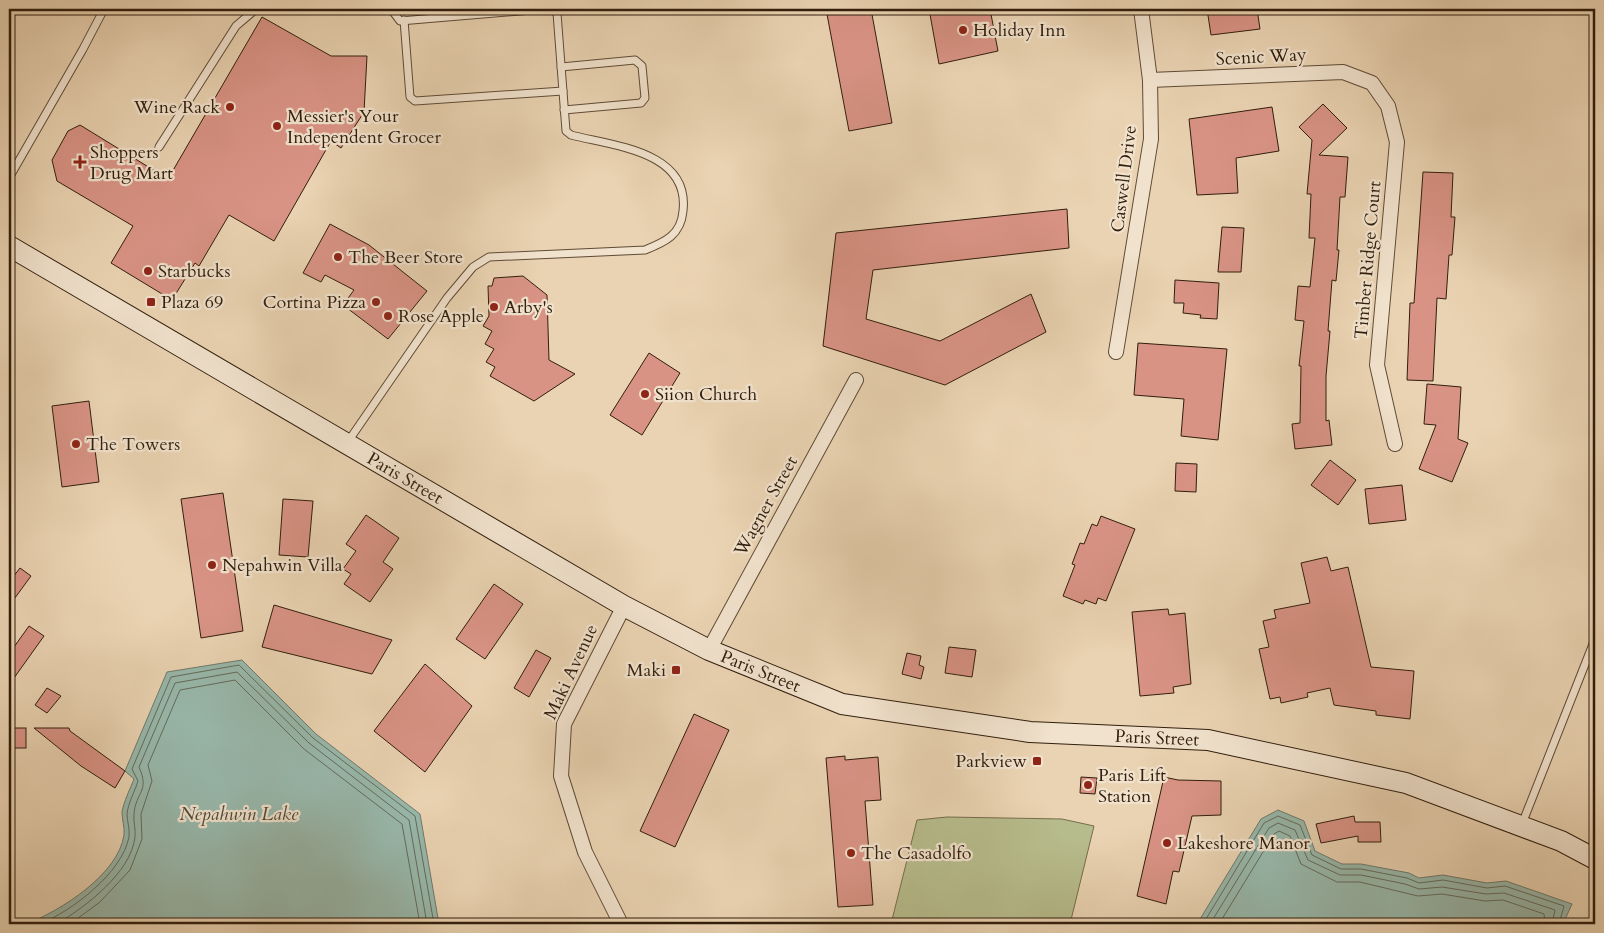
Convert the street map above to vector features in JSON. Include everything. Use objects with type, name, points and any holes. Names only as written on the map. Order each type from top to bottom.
[{"type":"main road","name":"Paris Street","points":[[9,246],[624,606],[710,650],[842,704],[1030,732],[1208,740],[1406,783],[1561,841],[1595,859]]},
{"type":"street","name":"Caswell Drive","points":[[1116,352],[1151,138],[1150,80],[1141,9]]},
{"type":"street","name":"Scenic Way","points":[[1150,80],[1343,72],[1372,83]]},
{"type":"street","name":"Timber Ridge Court","points":[[1372,83],[1388,106],[1397,142],[1377,365],[1395,444]]},
{"type":"street","name":"Wagner Street","points":[[710,650],[856,380]]},
{"type":"street","name":"Maki Avenue","points":[[621,924],[585,852],[561,776],[564,724],[624,606]]},
{"type":"lane","points":[[9,178],[104,9]]},
{"type":"lane","points":[[159,147],[236,26],[256,9]]},
{"type":"lane","points":[[391,9],[397,18],[404,20],[544,9]]},
{"type":"lane","points":[[347,444],[447,298],[473,267],[490,257],[646,250],[669,240],[683,218],[684,207],[681,187],[675,175],[663,163],[648,155],[571,135],[566,131],[557,14],[551,9]]},
{"type":"lane","points":[[404,20],[410,97],[415,101],[563,91]]},
{"type":"lane","points":[[561,67],[635,60],[642,66],[645,98],[641,103],[564,110]]},
{"type":"lane","points":[[1521,826],[1595,639]]},
{"type":"green space","points":[[947,817],[1062,819],[1094,826],[1070,924],[891,924],[917,820]]},
{"type":"water","name":"Nepahwin Lake","points":[[242,660],[316,734],[420,814],[439,924],[27,924],[56,910],[86,889],[100,877],[120,850],[124,835],[122,812],[134,779],[125,771],[167,672]]},
{"type":"water","points":[[1278,810],[1304,821],[1315,851],[1342,864],[1361,864],[1409,873],[1419,878],[1443,875],[1487,883],[1506,881],[1572,904],[1563,924],[1197,924],[1261,819]]},
{"type":"building","points":[[826,9],[871,9],[892,123],[849,131]]},
{"type":"building","name":"Holiday Inn","points":[[929,9],[990,9],[998,51],[939,64]]},
{"type":"building","points":[[1207,9],[1257,9],[1260,29],[1211,35]]},
{"type":"building","name":"Messier's Your Independent Grocer","points":[[262,17],[331,56],[367,56],[364,112],[341,148],[331,141],[274,241],[229,215],[199,266],[195,263],[172,300],[111,263],[133,226],[57,181],[52,160],[68,131],[80,125],[168,179]]},
{"type":"building","points":[[1323,104],[1347,128],[1319,155],[1348,157],[1345,197],[1340,197],[1337,250],[1339,250],[1336,281],[1332,280],[1328,331],[1330,331],[1326,376],[1326,421],[1329,420],[1332,445],[1295,449],[1292,424],[1300,423],[1301,366],[1299,366],[1304,321],[1295,320],[1298,286],[1310,287],[1315,238],[1309,238],[1311,194],[1307,194],[1312,140],[1299,127]]},
{"type":"building","points":[[1272,107],[1279,151],[1236,158],[1238,193],[1197,195],[1189,119]]},
{"type":"building","points":[[1423,172],[1453,173],[1451,217],[1455,217],[1452,255],[1449,255],[1446,299],[1437,298],[1433,381],[1407,380],[1410,303],[1414,303]]},
{"type":"building","points":[[1067,209],[1069,248],[873,270],[866,319],[940,341],[1031,294],[1046,332],[945,385],[823,346],[836,233]]},
{"type":"building","points":[[330,224],[369,245],[427,291],[388,339],[343,305],[354,290],[325,275],[321,282],[303,273]]},
{"type":"building","points":[[1222,227],[1244,228],[1241,272],[1218,272]]},
{"type":"building","points":[[523,276],[547,295],[549,360],[575,374],[534,401],[490,376],[495,367],[486,362],[494,349],[485,344],[492,331],[483,326],[489,316],[488,286],[492,286],[494,278]]},
{"type":"building","points":[[1175,280],[1219,283],[1217,319],[1200,318],[1201,315],[1183,313],[1184,303],[1174,303]]},
{"type":"building","points":[[1138,343],[1227,349],[1218,440],[1181,436],[1184,399],[1134,395]]},
{"type":"building","name":"Siion Church","points":[[649,353],[680,373],[642,435],[610,415]]},
{"type":"building","points":[[1427,384],[1461,387],[1458,439],[1468,443],[1452,482],[1419,469],[1436,425],[1424,424]]},
{"type":"building","name":"The Towers","points":[[89,401],[99,482],[62,487],[52,406]]},
{"type":"building","points":[[1330,460],[1356,480],[1338,505],[1311,485]]},
{"type":"building","points":[[1176,463],[1197,464],[1196,492],[1175,491]]},
{"type":"building","points":[[1402,485],[1406,520],[1369,524],[1365,489]]},
{"type":"building","name":"Nepahwin Villa","points":[[223,493],[243,631],[201,638],[181,499]]},
{"type":"building","points":[[283,499],[313,501],[308,557],[279,555]]},
{"type":"building","points":[[366,515],[399,538],[383,562],[393,569],[370,602],[344,584],[351,574],[343,569],[356,551],[346,544]]},
{"type":"building","points":[[1101,516],[1135,529],[1106,601],[1098,598],[1096,604],[1085,600],[1083,604],[1063,596],[1075,565],[1072,564],[1080,543],[1084,544],[1092,524],[1097,526]]},
{"type":"building","points":[[1327,557],[1331,571],[1348,567],[1371,667],[1414,671],[1410,719],[1376,715],[1376,711],[1334,705],[1330,688],[1307,693],[1308,697],[1281,703],[1280,697],[1270,699],[1259,649],[1269,647],[1263,621],[1276,618],[1274,610],[1310,603],[1301,563]]},
{"type":"building","points":[[20,568],[31,576],[9,606],[9,582]]},
{"type":"building","points":[[494,584],[523,604],[485,659],[456,639]]},
{"type":"building","points":[[274,605],[392,640],[372,674],[262,647]]},
{"type":"building","points":[[1168,609],[1169,615],[1185,613],[1191,684],[1173,687],[1174,693],[1140,696],[1132,612]]},
{"type":"building","points":[[29,626],[44,636],[9,685],[9,654]]},
{"type":"building","points":[[949,647],[976,650],[972,677],[945,673]]},
{"type":"building","points":[[536,650],[551,658],[529,697],[514,688]]},
{"type":"building","points":[[907,653],[921,656],[919,665],[924,667],[921,679],[902,674]]},
{"type":"building","points":[[425,664],[472,706],[425,772],[374,731]]},
{"type":"building","points":[[47,688],[61,696],[47,713],[35,705]]},
{"type":"building","points":[[694,714],[729,730],[675,847],[640,831]]},
{"type":"building","points":[[9,728],[26,728],[26,748],[9,748]]},
{"type":"building","points":[[34,728],[69,728],[70,731],[125,771],[115,788],[81,766]]},
{"type":"building","name":"The Casadolfo","points":[[845,756],[845,760],[878,757],[881,800],[865,801],[873,905],[838,907],[826,758]]},
{"type":"building","name":"Paris Lift Station","points":[[1081,777],[1097,778],[1095,794],[1080,793]]},
{"type":"building","name":"Lakeshore Manor","points":[[1164,777],[1178,780],[1221,781],[1221,815],[1192,816],[1179,872],[1173,871],[1166,904],[1137,896]]},
{"type":"building","points":[[1354,816],[1355,822],[1380,822],[1381,842],[1358,842],[1358,836],[1321,843],[1316,824]]},
{"type":"place","name":"Holiday Inn","points":[[963,30]]},
{"type":"place","name":"Wine Rack","points":[[230,107]]},
{"type":"place","name":"Messier's Your Independent Grocer","points":[[277,126]]},
{"type":"place","name":"Shoppers Drug Mart","points":[[80,162]]},
{"type":"place","name":"The Beer Store","points":[[338,257]]},
{"type":"place","name":"Starbucks","points":[[148,271]]},
{"type":"place","name":"Plaza 69","points":[[151,302]]},
{"type":"place","name":"Cortina Pizza","points":[[376,302]]},
{"type":"place","name":"Arby's","points":[[494,307]]},
{"type":"place","name":"Rose Apple","points":[[388,316]]},
{"type":"place","name":"Siion Church","points":[[645,394]]},
{"type":"place","name":"The Towers","points":[[76,444]]},
{"type":"place","name":"Nepahwin Villa","points":[[212,565]]},
{"type":"place","name":"Maki","points":[[676,670]]},
{"type":"place","name":"Parkview","points":[[1037,761]]},
{"type":"place","name":"Paris Lift Station","points":[[1088,785]]},
{"type":"place","name":"Lakeshore Manor","points":[[1167,843]]},
{"type":"place","name":"The Casadolfo","points":[[851,853]]}]
